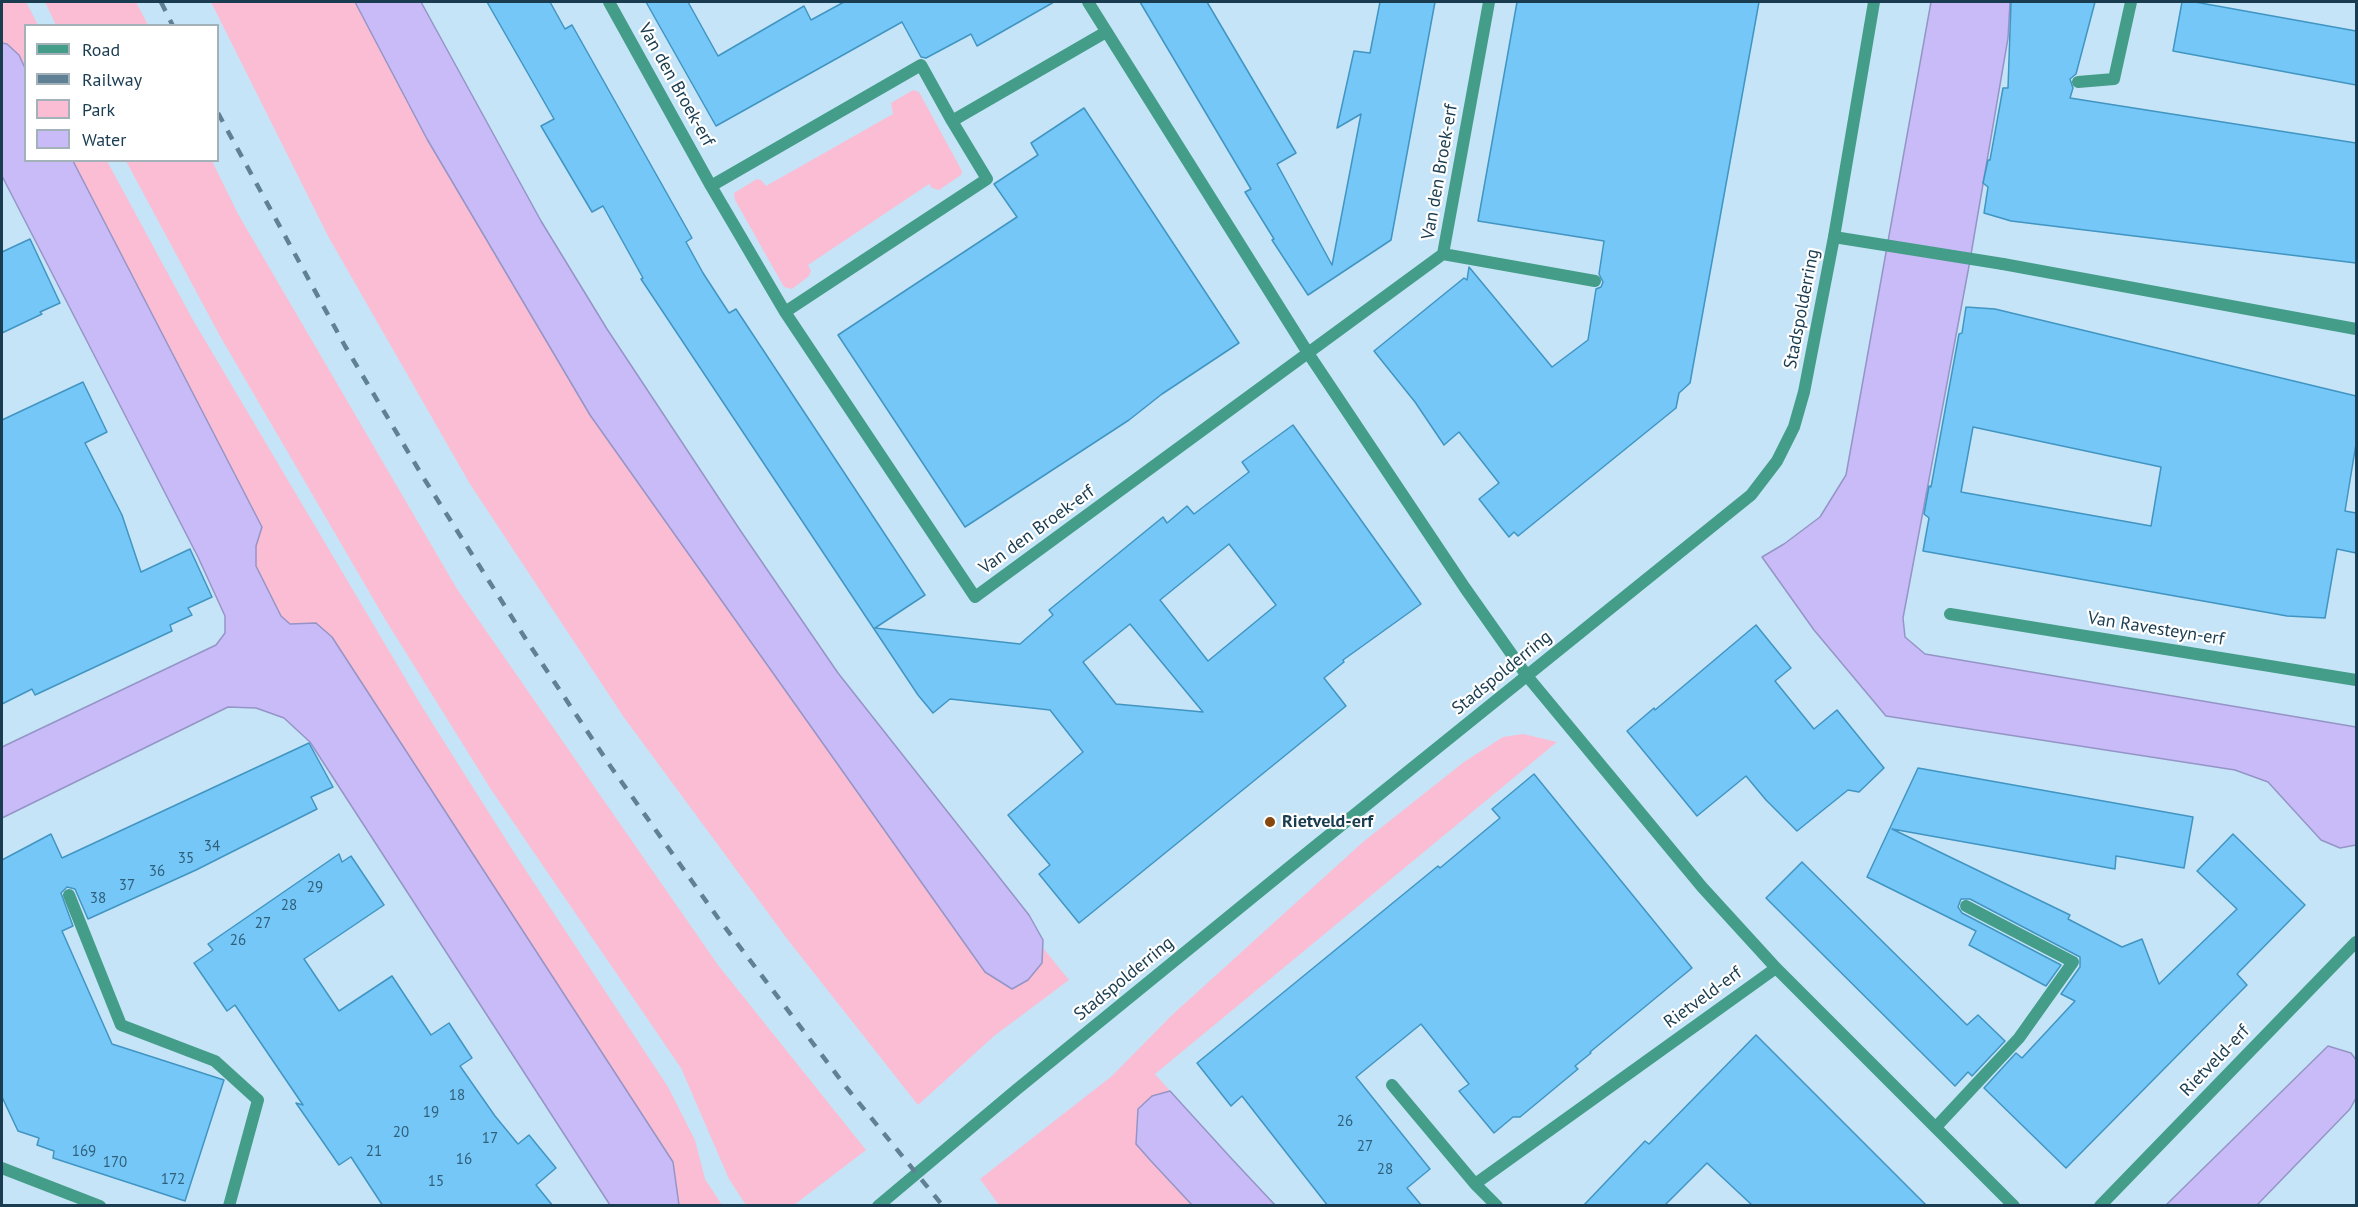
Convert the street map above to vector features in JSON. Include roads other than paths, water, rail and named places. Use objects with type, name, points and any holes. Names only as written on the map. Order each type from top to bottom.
[{"type":"street","name":"Van den Broek-erf","points":[[609,2],[711,186],[785,312],[975,597],[1443,254],[1489,2]]},
{"type":"street","points":[[1088,2],[1308,353],[1465,588],[1527,676],[1702,887],[1776,968],[2014,1206]]},
{"type":"street","name":"Stadspolderring","points":[[878,1206],[1080,1038],[1751,495],[1776,461],[1794,427],[1804,392],[1834,237],[1874,2]]},
{"type":"street","points":[[2078,82],[2114,79],[2131,2]]},
{"type":"street","points":[[952,122],[1106,32]]},
{"type":"street","points":[[711,186],[921,65],[987,179],[785,312]]},
{"type":"street","points":[[1834,237],[2003,264],[2356,328]]},
{"type":"street","points":[[1443,254],[1595,281]]},
{"type":"street","name":"Van Ravesteyn-erf","points":[[1950,614],[2356,680]]},
{"type":"street","points":[[69,895],[121,1025],[215,1061],[258,1100],[229,1206]]},
{"type":"street","points":[[1936,1127],[2019,1038],[2073,962],[1966,906]]},
{"type":"street","name":"Rietveld-erf","points":[[2100,1206],[2356,942]]},
{"type":"street","name":"Rietveld-erf","points":[[1475,1184],[1776,968]]},
{"type":"street","points":[[1392,1085],[1475,1184],[1497,1206]]},
{"type":"street","points":[[2,1168],[100,1206]]},
{"type":"water","points":[[355,2],[421,2],[541,221],[607,329],[740,530],[838,673],[1029,915],[1043,940],[1042,963],[1028,980],[1012,989],[985,972],[590,415],[427,139]]},
{"type":"water","points":[[1931,2],[2010,2],[2008,38],[1969,266],[1903,618],[1905,637],[1925,654],[2356,727],[2356,845],[2340,848],[2321,840],[2268,782],[2235,770],[1886,716],[1814,630],[1762,557],[1820,517],[1846,475]]},
{"type":"water","points":[[2,43],[7,44],[19,55],[24,66],[24,162],[74,162],[262,527],[256,546],[256,566],[281,616],[290,624],[316,623],[332,637],[673,1162],[679,1205],[610,1205],[310,742],[284,718],[256,708],[228,707],[2,818],[2,747],[216,645],[225,633],[225,616],[198,557],[2,176]]},
{"type":"water","points":[[2328,1046],[2351,1053],[2356,1060],[2356,1098],[2350,1109],[2257,1205],[2166,1205]]},
{"type":"water","points":[[1170,1091],[1275,1205],[1192,1205],[1151,1161],[1136,1144],[1138,1109],[1152,1096]]},
{"type":"railway","points":[[161,2],[172,24]]},
{"type":"railway","points":[[219,115],[345,346],[423,477],[527,641],[611,767],[718,918],[846,1087],[943,1206]]},
{"type":"place","name":"Rietveld-erf","points":[[1270,822]]}]
